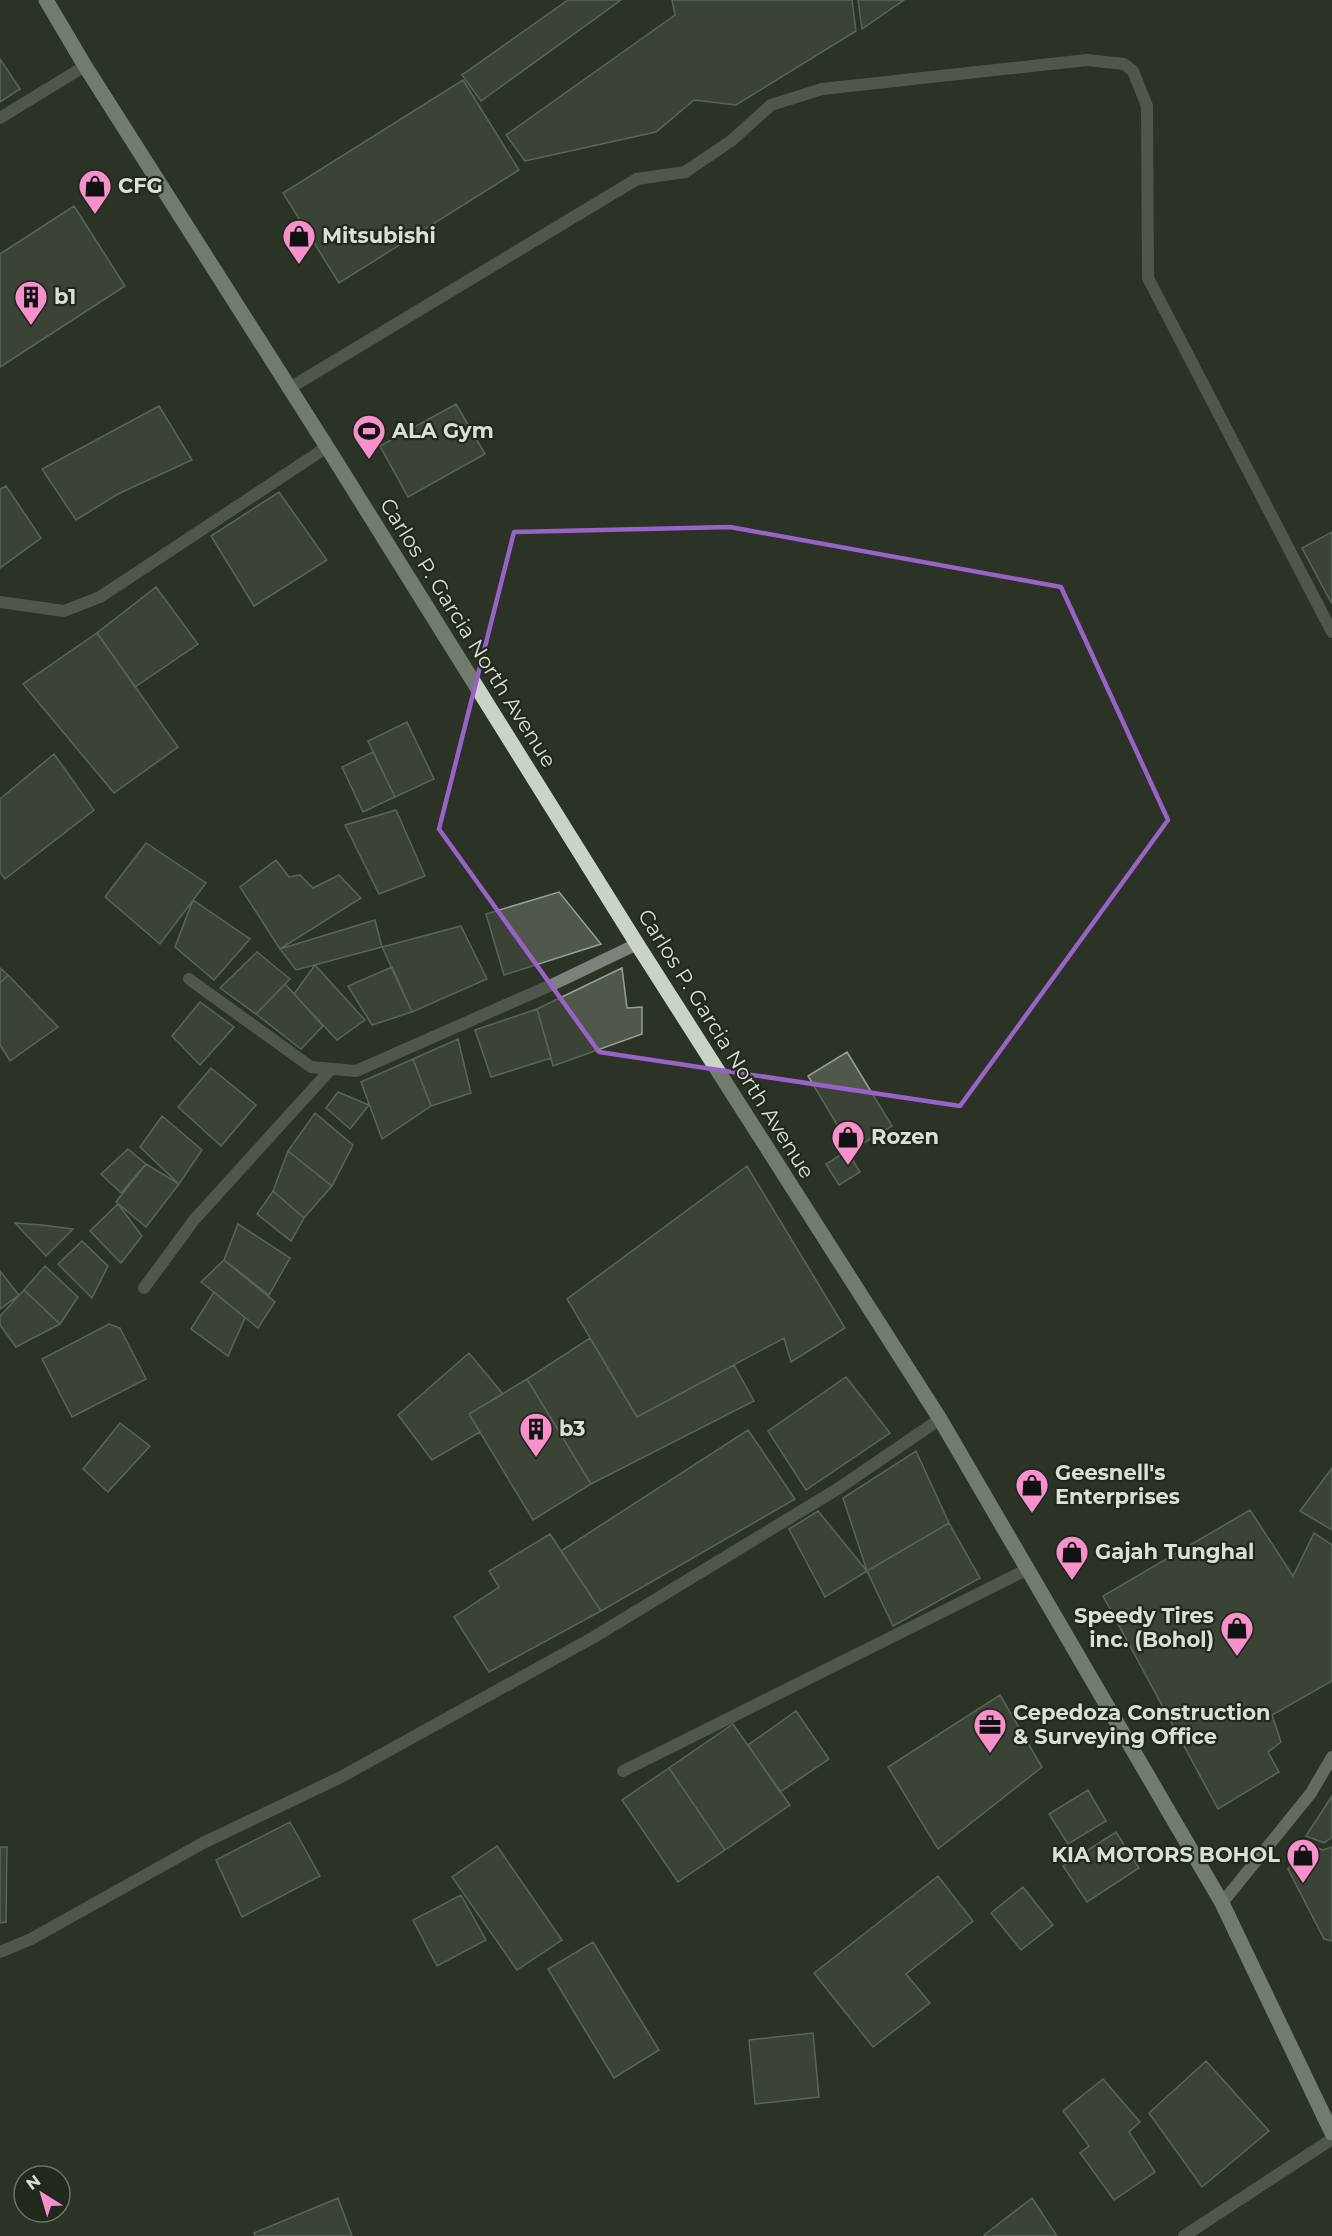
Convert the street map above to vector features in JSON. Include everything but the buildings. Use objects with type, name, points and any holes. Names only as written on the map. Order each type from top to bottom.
[{"type":"main road","name":"Carlos P. Garcia North Avenue","points":[[46,0],[84,66],[327,447],[637,944],[940,1419],[1222,1903],[1332,2133]]},
{"type":"main road","points":[[1222,1903],[1311,1793],[1332,1757]]},
{"type":"street","points":[[288,389],[637,180],[685,172],[731,141],[771,105],[833,88],[1087,60],[1124,64],[1133,72],[1147,106],[1148,278],[1332,632]]},
{"type":"street","points":[[0,118],[84,66]]},
{"type":"street","points":[[0,602],[64,611],[100,597],[327,447]]},
{"type":"street","points":[[189,979],[311,1067],[356,1071],[558,982],[637,944]]},
{"type":"street","points":[[144,1288],[194,1220],[331,1069]]},
{"type":"street","points":[[0,1952],[31,1939],[203,1843],[341,1777],[594,1637],[839,1488],[940,1419]]},
{"type":"street","points":[[623,1771],[1028,1569]]},
{"type":"street","points":[[1184,2236],[1332,2139]]},
{"type":"highlighted area","points":[[730,527],[1061,587],[1168,820],[960,1106],[599,1052],[439,829],[514,532]]},
{"type":"place","name":"CFG","points":[[95,215]]},
{"type":"place","name":"Mitsubishi","points":[[299,265]]},
{"type":"place","name":"b1","points":[[31,326]]},
{"type":"place","name":"ALA Gym","points":[[369,460]]},
{"type":"place","name":"Rozen","points":[[848,1166]]},
{"type":"place","name":"b3","points":[[536,1458]]},
{"type":"place","name":"Geesnell's Enterprises","points":[[1032,1514]]},
{"type":"place","name":"Gajah Tunghal","points":[[1072,1581]]},
{"type":"place","name":"Speedy Tires inc. (Bohol)","points":[[1237,1657]]},
{"type":"place","name":"Cepedoza Construction & Surveying Office","points":[[990,1754]]},
{"type":"place","name":"KIA MOTORS BOHOL","points":[[1303,1884]]}]
